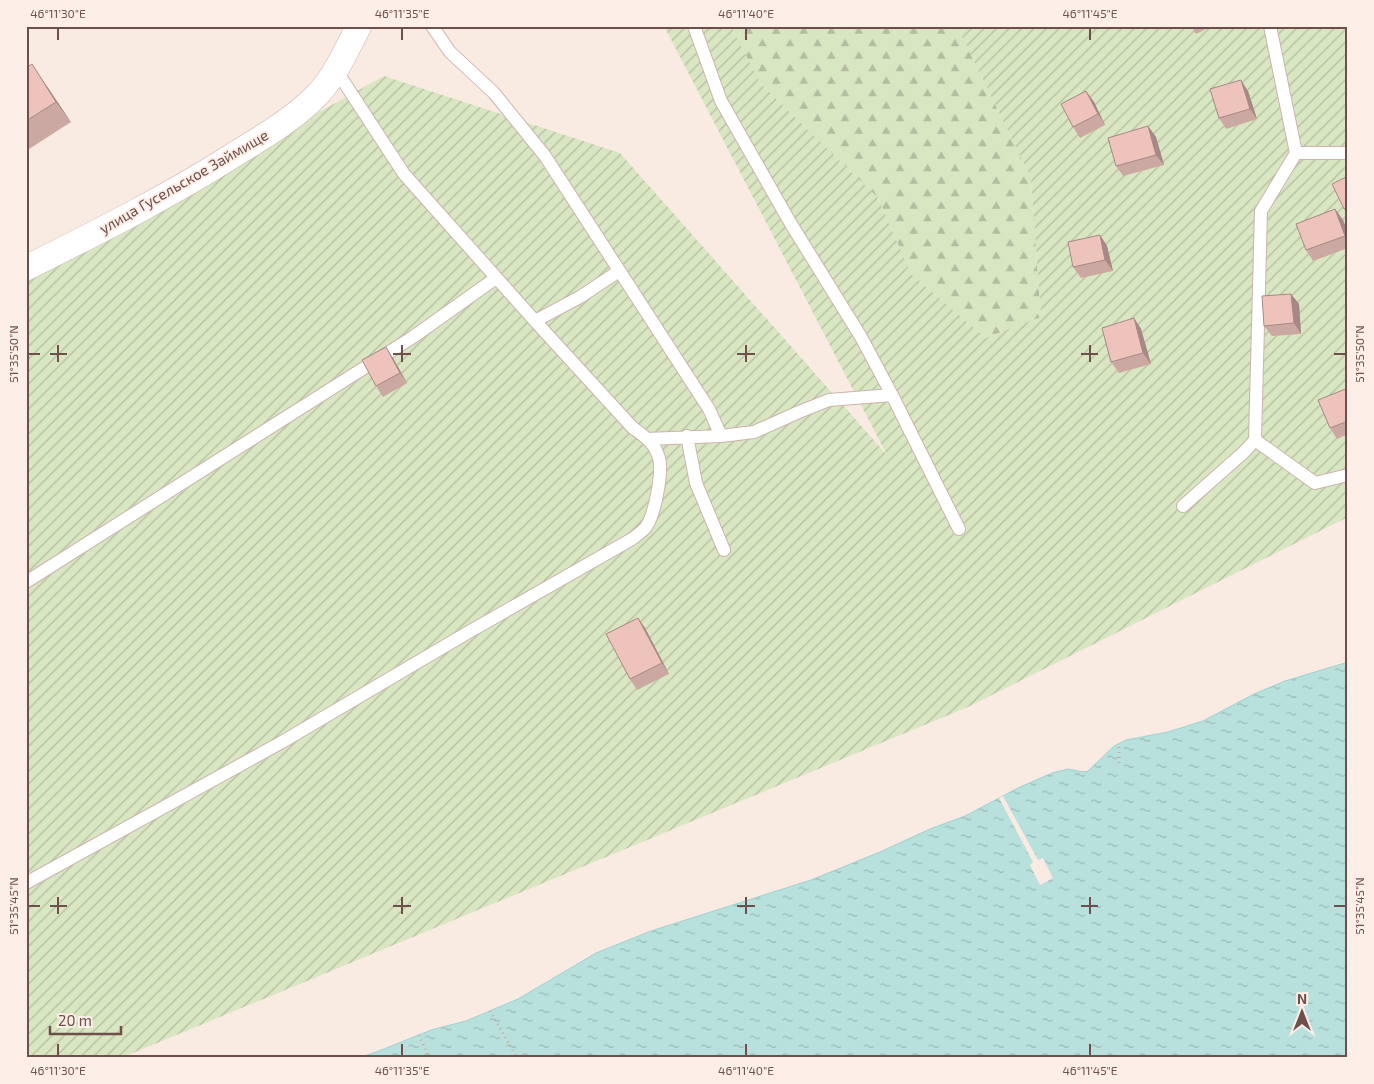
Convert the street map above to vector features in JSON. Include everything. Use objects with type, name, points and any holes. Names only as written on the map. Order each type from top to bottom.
[{"type":"street","name":"улица Гусельское Займище","points":[[26,268],[158,200],[278,128],[316,96],[336,70],[359,26]]},
{"type":"lane","points":[[432,26],[450,52],[494,93],[544,156],[709,409],[721,436]]},
{"type":"lane","points":[[694,26],[721,100],[791,224],[860,337],[892,395],[959,529]]},
{"type":"lane","points":[[1183,506],[1255,440],[1261,211],[1296,153],[1270,26]]},
{"type":"lane","points":[[26,883],[282,742],[632,539],[646,527],[656,501],[660,470],[659,455],[648,439],[632,427],[535,322],[404,174],[336,70]]},
{"type":"lane","points":[[1296,153],[1348,153]]},
{"type":"lane","points":[[535,322],[580,297],[620,271]]},
{"type":"lane","points":[[26,582],[413,337],[496,278]]},
{"type":"lane","points":[[648,439],[721,436],[754,432],[829,400],[892,395]]},
{"type":"lane","points":[[687,436],[696,483],[724,550]]},
{"type":"lane","points":[[1255,440],[1315,483],[1348,476]]},
{"type":"path","points":[[1119,744],[1119,763]]},
{"type":"path","points":[[490,1011],[516,1056]]},
{"type":"path","points":[[418,1035],[429,1058]]},
{"type":"green space","points":[[664,26],[731,26],[760,83],[878,198],[911,274],[986,338],[1041,317],[1031,178],[957,26],[1348,26],[1348,517],[968,707],[121,1058],[26,1058],[26,275],[384,76],[620,153],[887,455]]},
{"type":"green space","points":[[731,26],[957,26],[1031,178],[1041,318],[986,338],[911,274],[878,198],[760,83]]},
{"type":"water","points":[[1348,662],[1348,1058],[358,1058],[431,1030],[466,1021],[518,999],[596,953],[651,931],[811,880],[880,852],[930,829],[965,816],[1018,788],[1052,773],[1068,769],[1088,771],[1114,746],[1126,740],[1168,732],[1203,721],[1254,694],[1285,681]]},
{"type":"pier","points":[[1003,796],[1038,860],[1043,858],[1053,878],[1040,885],[1030,865],[1033,862],[999,798]]},
{"type":"building","points":[[32,64],[56,102],[26,121],[26,68]]},
{"type":"building","points":[[1241,80],[1250,109],[1219,118],[1210,89]]},
{"type":"building","points":[[1086,91],[1098,114],[1073,127],[1061,104]]},
{"type":"building","points":[[1148,126],[1156,155],[1116,166],[1108,138]]},
{"type":"building","points":[[1348,176],[1348,207],[1344,209],[1332,184]]},
{"type":"building","points":[[1335,209],[1345,236],[1306,250],[1296,224]]},
{"type":"building","points":[[1100,235],[1105,260],[1073,267],[1068,242]]},
{"type":"building","points":[[1291,294],[1294,323],[1264,326],[1262,296]]},
{"type":"building","points":[[1134,318],[1143,353],[1111,362],[1102,328]]},
{"type":"building","points":[[386,347],[400,373],[376,386],[362,360]]},
{"type":"building","points":[[1348,388],[1348,421],[1330,428],[1318,400]]},
{"type":"building","points":[[638,618],[662,663],[630,679],[606,634]]}]
